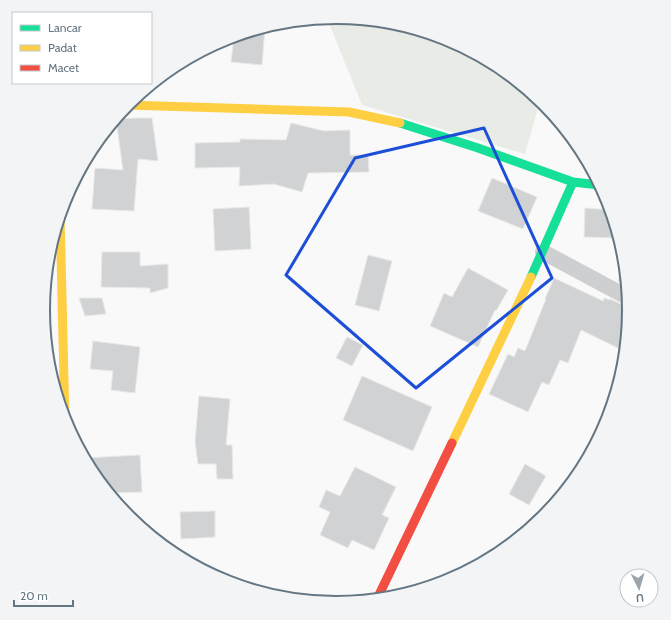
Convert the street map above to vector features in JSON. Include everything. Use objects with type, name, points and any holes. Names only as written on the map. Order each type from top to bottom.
[{"type":"street","points":[[137,104],[320,110],[348,112],[371,116],[390,120],[478,148],[573,182],[592,184]]},
{"type":"street","points":[[380,593],[543,252],[573,182]]},
{"type":"street","points":[[60,232],[64,400]]},
{"type":"street","points":[[543,252],[621,294]]},
{"type":"highlighted area","points":[[484,128],[552,278],[416,388],[286,275],[355,158]]},
{"type":"shaded area","points":[[330,24],[373,26],[391,29],[427,39],[445,46],[462,53],[494,72],[510,83],[538,108],[525,154],[362,105]]},
{"type":"building","points":[[265,33],[262,65],[231,62],[233,43]]},
{"type":"building","points":[[152,118],[158,161],[138,159],[134,211],[92,209],[95,168],[123,170],[117,125],[122,119]]},
{"type":"building","points":[[291,123],[324,131],[350,130],[350,155],[368,155],[369,172],[308,173],[302,192],[274,184],[239,186],[240,167],[195,168],[195,143],[240,142],[240,139],[286,140]]},
{"type":"building","points":[[492,178],[537,197],[523,229],[478,211]]},
{"type":"building","points":[[249,207],[251,249],[215,251],[213,209]]},
{"type":"building","points":[[585,208],[603,209],[612,238],[584,237]]},
{"type":"building","points":[[102,252],[140,252],[140,266],[168,264],[168,288],[150,293],[150,288],[101,287]]},
{"type":"building","points":[[368,255],[392,261],[379,311],[355,305]]},
{"type":"building","points":[[468,268],[508,290],[496,311],[495,310],[478,347],[430,326],[444,293],[452,297]]},
{"type":"building","points":[[554,278],[603,301],[604,298],[610,299],[622,304],[619,347],[619,348],[581,330],[568,363],[560,360],[549,385],[542,382],[528,412],[489,394],[508,354],[514,357],[518,348],[525,351]]},
{"type":"building","points":[[79,298],[102,298],[106,314],[85,316]]},
{"type":"building","points":[[347,337],[363,345],[352,366],[336,358]]},
{"type":"building","points":[[93,341],[140,347],[135,393],[111,390],[113,371],[90,369]]},
{"type":"building","points":[[362,376],[432,407],[413,451],[343,420]]},
{"type":"building","points":[[199,396],[230,399],[226,445],[232,445],[233,479],[217,479],[216,464],[198,464],[195,441]]},
{"type":"building","points":[[140,455],[142,492],[115,493],[91,458]]},
{"type":"building","points":[[525,464],[546,476],[529,505],[509,494]]},
{"type":"building","points":[[355,467],[396,487],[382,515],[389,518],[374,550],[352,540],[348,548],[320,535],[330,512],[319,507],[326,490],[340,496]]},
{"type":"building","points":[[215,511],[215,537],[181,539],[180,512]]},
{"type":"traffic: fast","points":[[400,123],[478,148],[573,182],[592,184]]},
{"type":"traffic: fast","points":[[531,277],[573,182]]},
{"type":"traffic: slow","points":[[136,105],[349,112],[400,123]]},
{"type":"traffic: slow","points":[[60,232],[64,400]]},
{"type":"traffic: slow","points":[[452,443],[531,277]]},
{"type":"traffic: jam","points":[[380,593],[452,443]]}]
